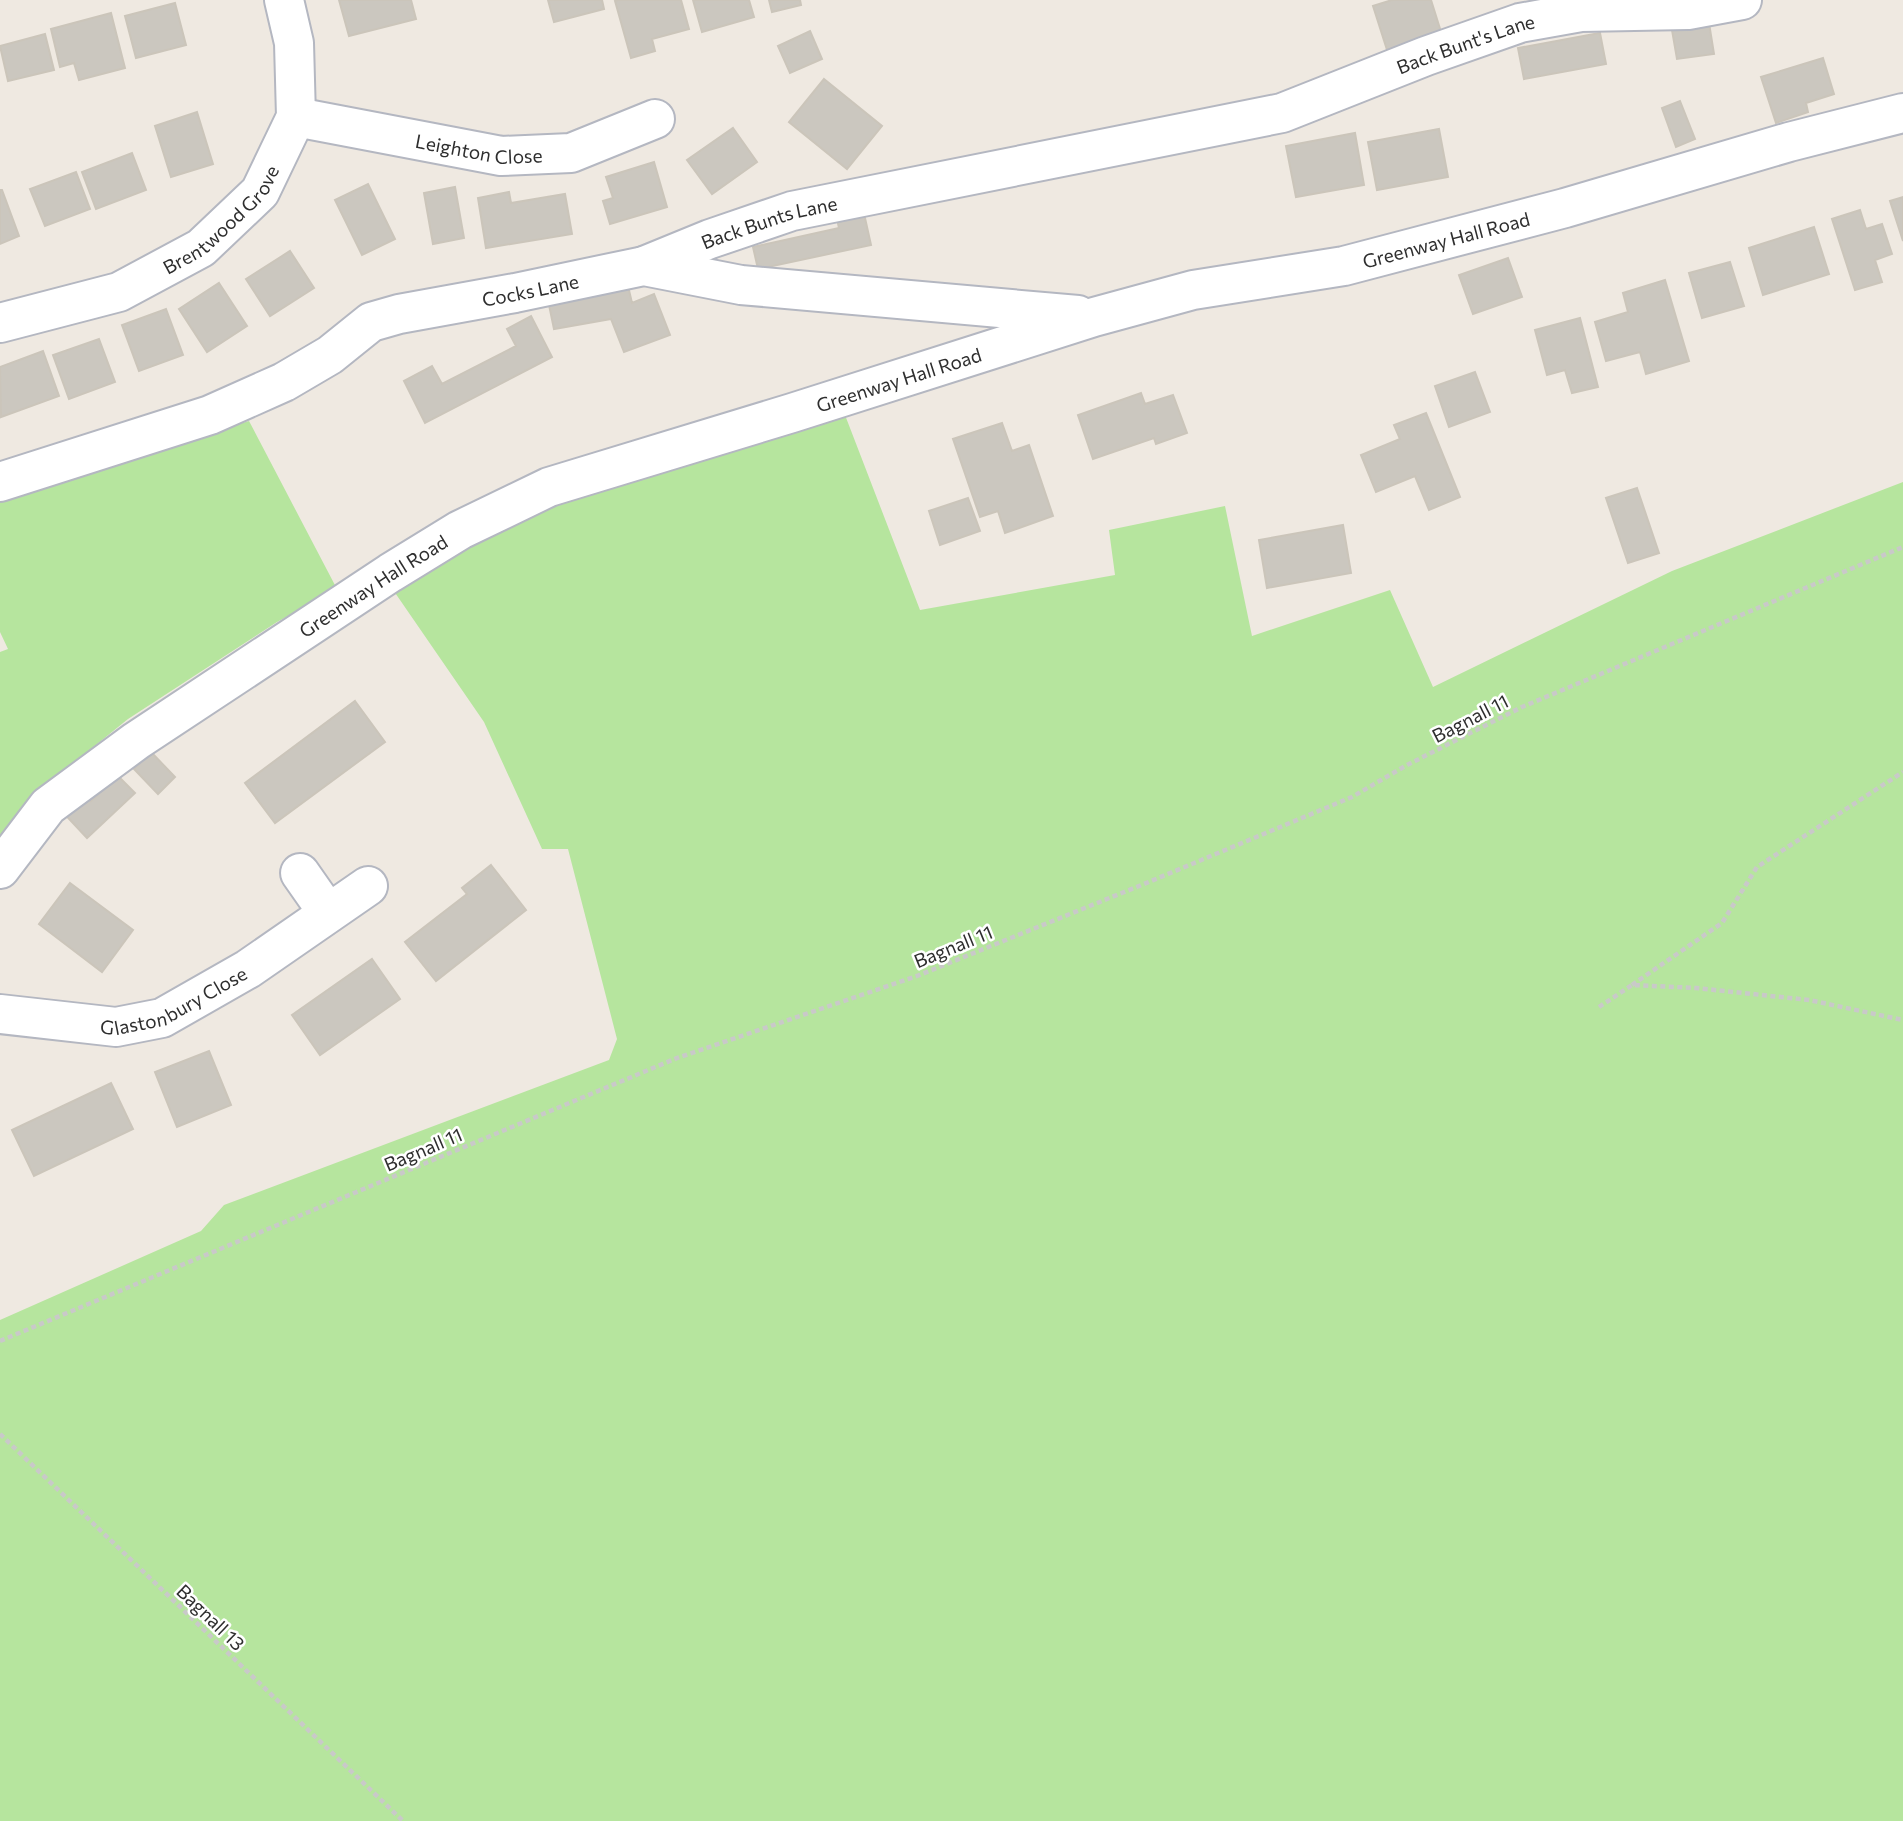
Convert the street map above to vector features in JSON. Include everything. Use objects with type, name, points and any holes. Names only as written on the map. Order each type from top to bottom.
[{"type":"street","name":"Brentwood Grove","points":[[0,323],[119,292],[201,248],[260,192],[296,117],[294,43],[284,0]]},
{"type":"street","name":"Back Bunt's Lane","points":[[900,191],[1282,113],[1426,56],[1520,23],[1581,12],[1688,10],[1742,0]]},
{"type":"street","name":"Greenway Hall Road","points":[[0,869],[48,806],[147,733],[460,530],[550,487],[1094,317],[1193,290],[1344,267],[1564,208],[1789,142],[1903,113]]},
{"type":"street","name":"Leighton Close","points":[[296,117],[501,156],[571,153],[656,119]]},
{"type":"street","name":"Back Bunts Lane","points":[[644,266],[710,239],[792,211],[900,191]]},
{"type":"street","name":"Cocks Lane","points":[[0,482],[210,415],[284,382],[330,355],[371,322],[399,314],[644,266],[741,285],[1094,317]]},
{"type":"street","points":[[300,873],[328,913]]},
{"type":"street","name":"Glastonbury Close","points":[[0,1014],[116,1027],[162,1018],[247,969],[368,886]]},
{"type":"path","name":"Bagnall 11","points":[[0,1341],[677,1058],[917,976],[1168,874],[1352,797],[1407,765],[1522,707],[1903,547]]},
{"type":"path","points":[[1599,1007],[1722,923],[1757,867],[1903,772]]},
{"type":"path","points":[[1632,985],[1696,988],[1809,1000],[1903,1020]]},
{"type":"path","name":"Bagnall 13","points":[[0,1434],[403,1821]]},
{"type":"green space","points":[[845,415],[920,610],[1115,575],[1109,530],[1225,506],[1252,636],[1390,590],[1433,687],[1672,571],[1903,482],[1903,1821],[0,1821],[0,1320],[201,1231],[224,1205],[609,1060],[617,1039],[568,849],[542,849],[484,722],[389,584],[575,493]]},
{"type":"green space","points":[[249,421],[337,589],[277,622],[128,719],[44,787],[0,842],[0,652],[8,649],[0,632],[0,497]]},
{"type":"building","points":[[339,0],[411,0],[416,19],[349,36]]},
{"type":"building","points":[[548,0],[602,0],[604,9],[554,22]]},
{"type":"building","points":[[681,0],[689,29],[652,39],[655,51],[631,58],[615,1]]},
{"type":"building","points":[[693,0],[749,0],[754,17],[702,32]]},
{"type":"building","points":[[769,0],[800,0],[801,5],[772,12]]},
{"type":"building","points":[[1392,0],[1431,0],[1442,35],[1388,53],[1373,6]]},
{"type":"building","points":[[175,3],[186,45],[136,58],[125,16]]},
{"type":"building","points":[[111,13],[125,68],[79,80],[74,63],[60,67],[51,29]]},
{"type":"building","points":[[1709,23],[1714,54],[1677,59],[1672,30]]},
{"type":"building","points":[[810,31],[822,59],[790,73],[778,46]]},
{"type":"building","points":[[1600,33],[1606,64],[1524,79],[1518,48]]},
{"type":"building","points":[[45,34],[54,70],[8,81],[0,46]]},
{"type":"building","points":[[1823,58],[1834,94],[1806,103],[1808,112],[1776,123],[1761,77]]},
{"type":"building","points":[[824,79],[882,126],[847,169],[789,122]]},
{"type":"building","points":[[1680,101],[1695,139],[1676,147],[1662,108]]},
{"type":"building","points":[[197,112],[213,164],[171,177],[155,126]]},
{"type":"building","points":[[733,128],[757,162],[712,194],[687,160]]},
{"type":"building","points":[[1439,129],[1448,177],[1377,190],[1368,142]]},
{"type":"building","points":[[1355,133],[1364,185],[1296,197],[1286,146]]},
{"type":"building","points":[[132,153],[146,190],[96,209],[82,172]]},
{"type":"building","points":[[654,162],[667,207],[610,224],[603,201],[613,198],[606,177]]},
{"type":"building","points":[[76,172],[90,209],[45,226],[30,189]]},
{"type":"building","points":[[368,184],[395,239],[362,255],[335,200]]},
{"type":"building","points":[[455,187],[464,238],[433,244],[424,193]]},
{"type":"building","points":[[0,190],[19,236],[0,244]]},
{"type":"building","points":[[509,192],[511,203],[565,194],[572,234],[486,248],[478,198]]},
{"type":"building","points":[[1903,197],[1903,241],[1890,201]]},
{"type":"building","points":[[863,209],[871,245],[758,269],[753,247],[839,228],[836,214]]},
{"type":"building","points":[[1860,210],[1866,229],[1882,224],[1892,254],[1875,260],[1882,282],[1855,290],[1832,219]]},
{"type":"building","points":[[1814,227],[1829,274],[1763,295],[1749,248]]},
{"type":"building","points":[[290,251],[314,288],[270,316],[246,279]]},
{"type":"building","points":[[1508,258],[1522,297],[1473,314],[1459,275]]},
{"type":"building","points":[[1730,262],[1744,306],[1702,318],[1689,273]]},
{"type":"building","points":[[1665,280],[1689,361],[1646,374],[1640,352],[1606,361],[1595,322],[1628,312],[1623,293]]},
{"type":"building","points":[[219,283],[247,326],[207,352],[179,309]]},
{"type":"building","points":[[628,286],[632,303],[654,294],[670,335],[624,352],[611,319],[554,329],[548,300]]},
{"type":"building","points":[[166,309],[183,355],[139,371],[122,325]]},
{"type":"building","points":[[531,316],[552,357],[425,423],[404,381],[432,366],[442,384],[516,346],[507,329]]},
{"type":"building","points":[[1580,318],[1598,387],[1572,393],[1565,370],[1547,375],[1535,330]]},
{"type":"building","points":[[99,339],[115,382],[69,399],[53,355]]},
{"type":"building","points":[[43,351],[59,396],[1,417],[0,367]]},
{"type":"building","points":[[1475,372],[1490,412],[1449,427],[1435,386]]},
{"type":"building","points":[[1141,393],[1145,404],[1173,395],[1187,433],[1156,444],[1154,438],[1093,459],[1078,415]]},
{"type":"building","points":[[1426,413],[1460,497],[1429,510],[1415,476],[1376,492],[1361,455],[1400,439],[1394,425]]},
{"type":"building","points":[[1002,423],[1012,451],[1029,445],[1053,516],[1005,533],[998,511],[980,517],[953,439]]},
{"type":"building","points":[[1637,488],[1659,553],[1628,563],[1606,498]]},
{"type":"building","points":[[968,498],[980,531],[940,545],[929,511]]},
{"type":"building","points":[[1343,525],[1351,573],[1267,588],[1259,540]]},
{"type":"building","points":[[355,701],[385,742],[275,823],[245,783]]},
{"type":"building","points":[[151,752],[175,777],[158,794],[134,769]]},
{"type":"building","points":[[118,776],[135,793],[87,838],[58,807],[79,788],[91,801]]},
{"type":"building","points":[[491,865],[526,910],[436,981],[405,942],[467,894],[462,888]]},
{"type":"building","points":[[70,883],[133,930],[102,972],[39,924]]},
{"type":"building","points":[[372,959],[400,999],[320,1055],[292,1015]]},
{"type":"building","points":[[209,1051],[231,1105],[177,1127],[155,1072]]},
{"type":"building","points":[[111,1083],[133,1129],[34,1176],[12,1130]]}]
